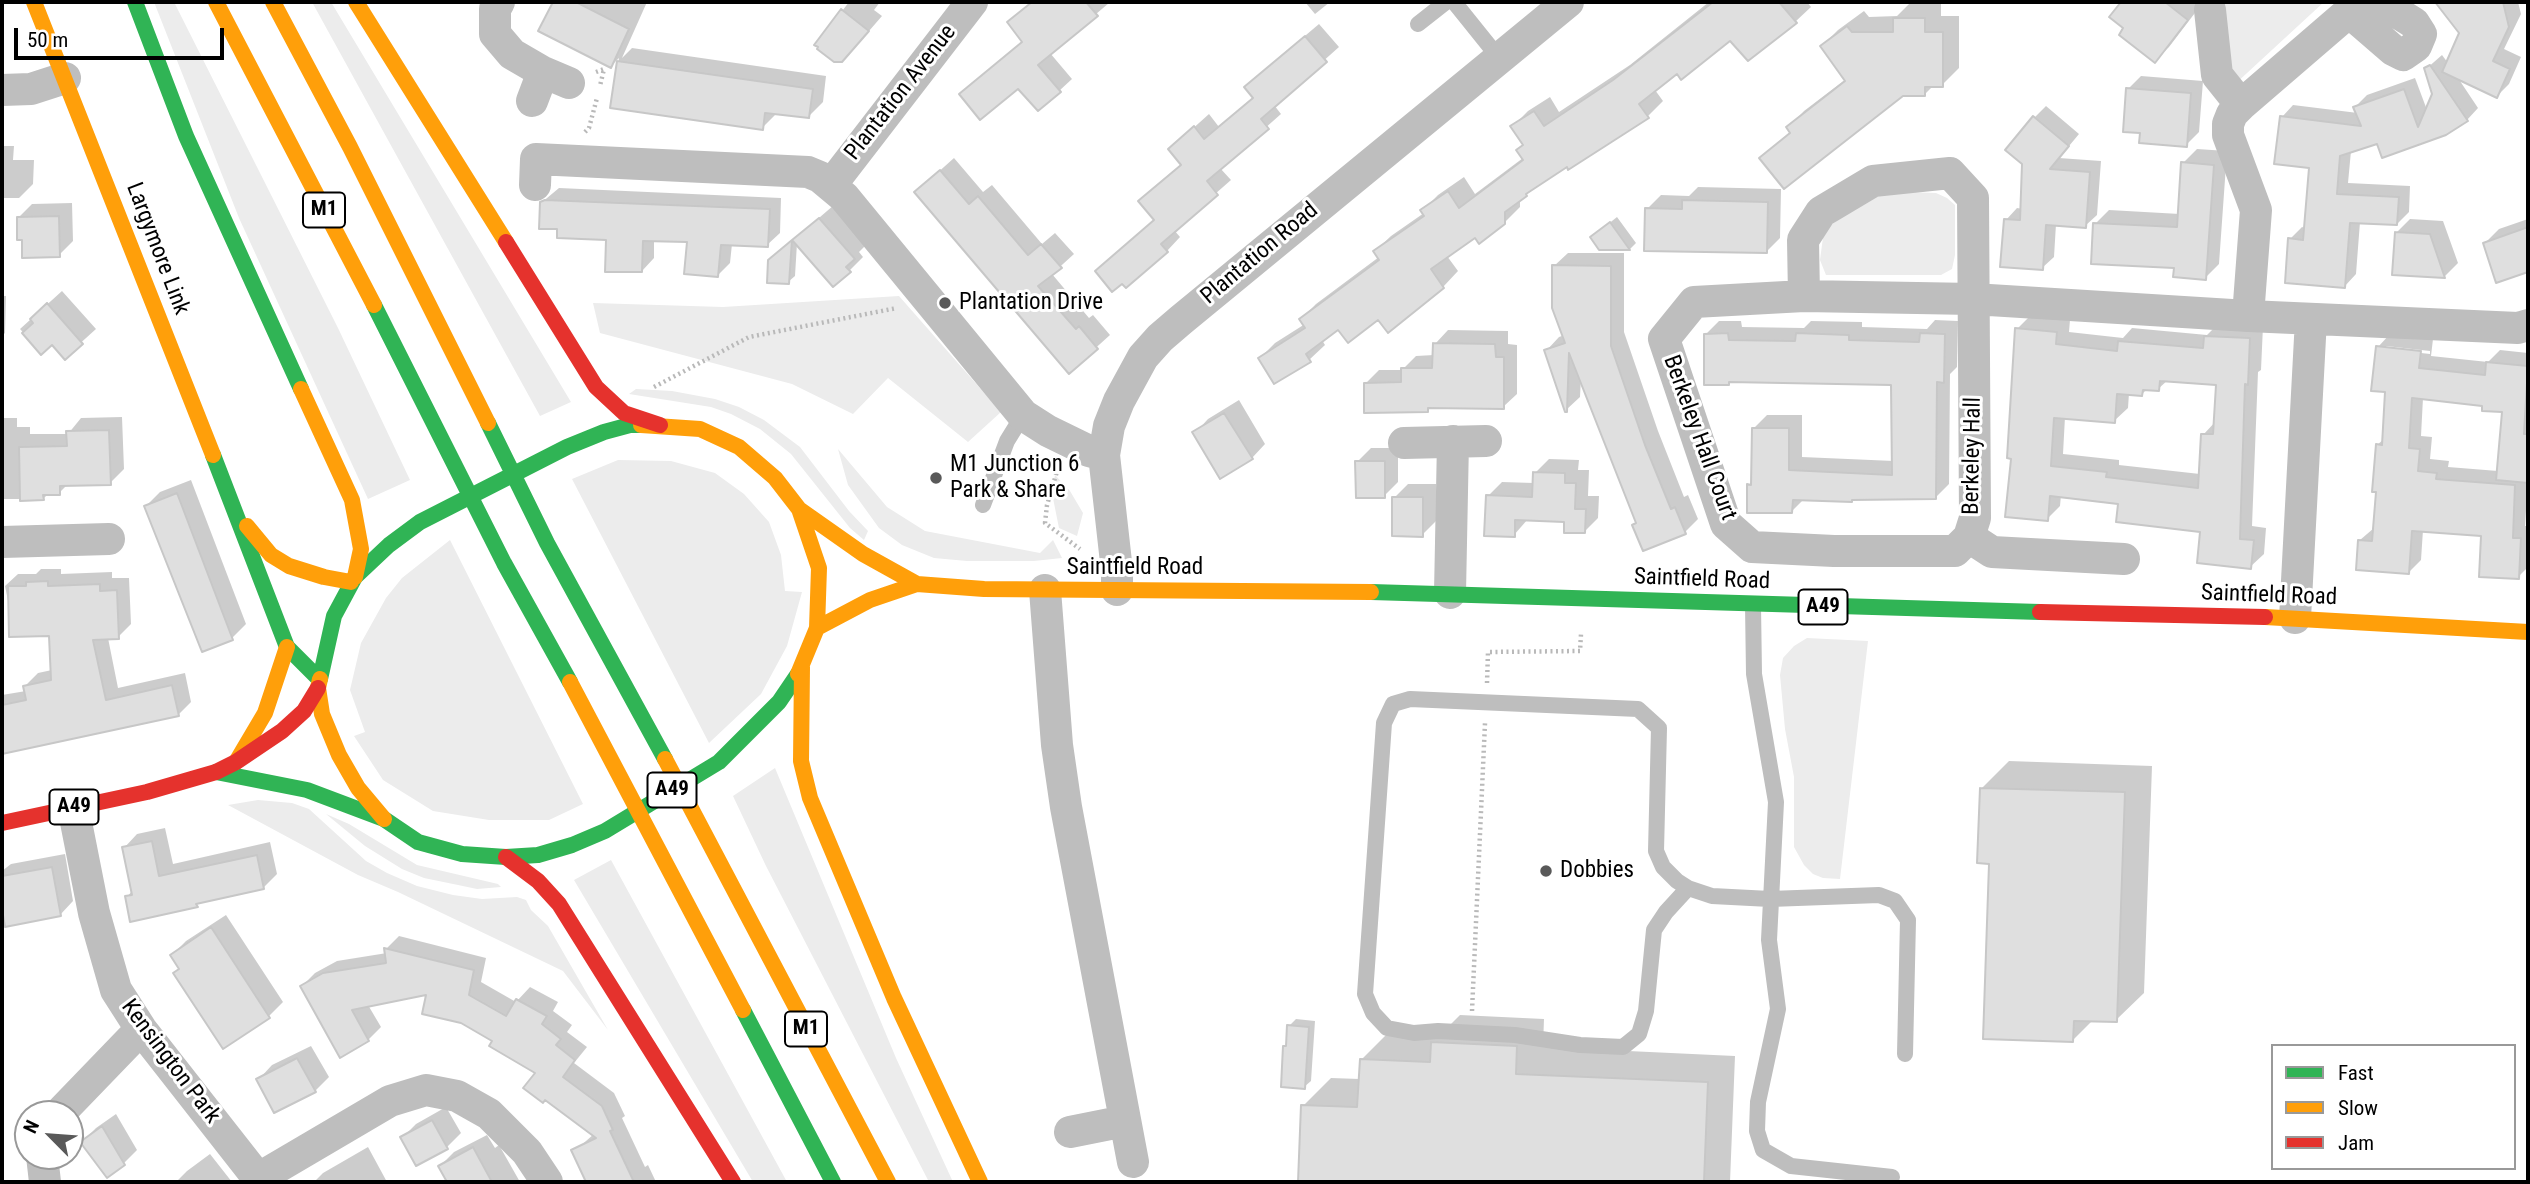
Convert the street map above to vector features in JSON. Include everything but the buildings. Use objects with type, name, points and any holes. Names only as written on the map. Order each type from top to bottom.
[{"type":"main road","name":"Largymore Link","points":[[34,2],[287,647],[319,683]]},
{"type":"main road","points":[[135,2],[186,136],[352,500],[361,549],[353,579]]},
{"type":"main road","name":"M1","points":[[216,2],[432,418],[504,563],[598,733],[833,1182]]},
{"type":"main road","name":"M1","points":[[273,2],[350,147],[547,543],[640,711],[888,1182]]},
{"type":"main road","points":[[356,2],[596,387],[624,413],[660,425]]},
{"type":"main road","name":"A49","points":[[2,823],[147,792],[216,772],[236,762],[282,731],[304,711],[319,683],[334,616],[353,579],[389,545],[420,522],[567,447],[630,425],[699,429],[739,447],[775,478],[799,509],[820,568],[817,628],[802,667],[779,702],[719,762],[605,831],[538,855],[462,855],[418,842],[384,820],[307,790],[216,772]]},
{"type":"main road","name":"Saintfield Road","points":[[799,509],[863,554],[917,584],[984,589],[1450,593],[1753,605],[2295,618],[2528,632]]},
{"type":"main road","name":"Largymore Link","points":[[237,514],[271,555],[289,566],[324,577],[353,579]]},
{"type":"main road","name":"Saintfield Road","points":[[817,628],[870,600],[917,584]]},
{"type":"main road","points":[[236,762],[265,713],[287,647]]},
{"type":"main road","points":[[802,667],[801,761],[810,798],[894,998],[980,1182]]},
{"type":"main road","name":"A49","points":[[319,683],[322,714],[339,755],[358,788],[384,820]]},
{"type":"main road","points":[[506,857],[538,881],[559,904],[733,1182]]},
{"type":"street","points":[[499,2],[495,9],[495,34],[512,54],[556,77],[532,101]]},
{"type":"street","name":"Plantation Avenue","points":[[831,185],[972,2]]},
{"type":"street","name":"Plantation Road","points":[[1117,590],[1104,455],[1109,426],[1133,373],[1160,338],[1568,2]]},
{"type":"street","points":[[2248,316],[2256,210],[2228,135],[2232,114],[2352,7],[2393,50],[2403,55],[2416,46],[2421,34],[2414,23],[2379,2]]},
{"type":"street","points":[[2210,10],[2217,75],[2241,105]]},
{"type":"street","points":[[2,90],[31,89],[65,78]]},
{"type":"street","points":[[535,185],[536,159],[808,172],[820,177],[844,197],[1023,415],[1088,451],[1104,455]]},
{"type":"street","name":"Berkeley Hall","points":[[1804,296],[1803,240],[1822,212],[1873,181],[1950,173],[1973,198],[1975,518],[1969,537],[1992,552],[2124,559]]},
{"type":"street","name":"Berkeley Hall Court","points":[[1969,537],[1955,551],[1834,551],[1752,547],[1726,524],[1664,339],[1694,302],[1804,296],[1973,299]]},
{"type":"street","points":[[1973,299],[2248,316],[2518,328],[2528,326]]},
{"type":"street","points":[[2295,618],[2311,319]]},
{"type":"street","points":[[1404,443],[1486,441]]},
{"type":"street","points":[[1450,593],[1453,442]]},
{"type":"street","points":[[2,542],[109,539]]},
{"type":"street","points":[[1045,590],[1059,757],[1133,1162]]},
{"type":"street","name":"Kensington Park","points":[[74,807],[94,912],[116,989],[141,1029],[260,1180]]},
{"type":"street","points":[[73,1100],[141,1029]]},
{"type":"street","points":[[260,1180],[390,1101],[426,1090],[457,1096],[489,1114],[527,1152],[547,1182]]},
{"type":"street","points":[[1070,1132],[1125,1121]]},
{"type":"lane","points":[[1418,24],[1446,2]]},
{"type":"lane","points":[[1454,2],[1499,58]]},
{"type":"lane","points":[[984,505],[1007,441],[1023,415]]},
{"type":"lane","points":[[1753,605],[1754,674],[1776,802],[1769,940],[1777,1009],[1758,1102],[1757,1131],[1763,1150],[1791,1166],[1892,1177]]},
{"type":"lane","points":[[1688,888],[1654,930],[1646,1012],[1639,1034],[1623,1047],[1580,1045],[1515,1035],[1438,1031],[1414,1033],[1387,1028],[1373,1013],[1365,994],[1384,723],[1393,704],[1410,699],[1638,709],[1659,728],[1656,851],[1663,867],[1688,888],[1712,896],[1770,899],[1879,895],[1895,901],[1908,920],[1905,1054]]},
{"type":"path","points":[[654,387],[749,337],[899,308]]},
{"type":"path","points":[[1059,464],[1047,505],[1045,523],[1080,550]]},
{"type":"path","points":[[1471,1032],[1488,652],[1580,651],[1581,634],[1567,633]]},
{"type":"shaded area","points":[[154,2],[174,2],[338,328],[410,480],[368,499],[239,218]]},
{"type":"shaded area","points":[[312,2],[331,2],[571,402],[540,416]]},
{"type":"shaded area","points":[[2216,2],[2324,2],[2234,85]]},
{"type":"shaded area","points":[[1879,191],[1936,193],[1955,205],[1955,255],[1952,269],[1941,275],[1826,275],[1820,260],[1824,230]]},
{"type":"shaded area","points":[[899,296],[1001,412],[968,442],[888,378],[853,414],[792,384],[600,333],[593,303],[723,307]]},
{"type":"shaded area","points":[[636,389],[672,391],[715,399],[739,407],[764,420],[800,447],[849,511],[868,531],[864,540],[850,528],[791,454],[760,429],[711,407],[629,394]]},
{"type":"shaded area","points":[[838,449],[887,507],[925,531],[1040,553],[1053,540],[1062,558],[1034,561],[967,561],[934,558],[902,545],[879,528],[848,485]]},
{"type":"shaded area","points":[[618,460],[671,461],[715,473],[744,494],[769,522],[781,555],[785,591],[802,592],[787,646],[761,694],[709,743],[572,479]]},
{"type":"shaded area","points":[[1055,475],[1070,491],[1083,513],[1077,536],[1059,528],[1052,493]]},
{"type":"shaded area","points":[[450,540],[583,804],[549,820],[489,820],[433,811],[383,780],[354,736],[365,732],[350,690],[361,643],[386,598],[402,578]]},
{"type":"shaded area","points":[[1807,638],[1868,641],[1840,879],[1823,878],[1813,874],[1804,865],[1794,847],[1794,777],[1785,729],[1780,675],[1783,658],[1794,646]]},
{"type":"shaded area","points":[[775,768],[896,1058],[953,1182],[929,1182],[766,866],[733,796]]},
{"type":"shaded area","points":[[258,800],[292,803],[309,809],[366,861],[417,886],[482,899],[517,897],[526,900],[531,910],[548,926],[608,1030],[563,971],[358,875],[228,805]]},
{"type":"shaded area","points":[[326,814],[349,824],[417,865],[498,884],[501,887],[477,889],[424,878],[402,869],[365,846]]},
{"type":"shaded area","points":[[611,860],[787,1182],[753,1182],[574,880]]},
{"type":"traffic: fast","points":[[135,2],[186,136],[301,389]]},
{"type":"traffic: fast","points":[[374,305],[504,563],[570,682]]},
{"type":"traffic: fast","points":[[488,423],[547,543],[665,759]]},
{"type":"traffic: fast","points":[[320,679],[334,616],[355,577],[389,545],[420,522],[567,447],[604,432],[641,425]]},
{"type":"traffic: fast","points":[[213,455],[287,647],[319,679]]},
{"type":"traffic: fast","points":[[1371,592],[2040,612]]},
{"type":"traffic: fast","points":[[216,772],[307,790],[384,819],[418,842],[462,854],[506,857],[538,855],[605,831],[719,762],[779,702],[798,674]]},
{"type":"traffic: fast","points":[[743,1010],[833,1182]]},
{"type":"traffic: slow","points":[[34,2],[213,455]]},
{"type":"traffic: slow","points":[[216,2],[374,305]]},
{"type":"traffic: slow","points":[[273,2],[350,147],[488,423]]},
{"type":"traffic: slow","points":[[356,2],[506,242]]},
{"type":"traffic: slow","points":[[301,389],[352,500],[361,549],[355,577]]},
{"type":"traffic: slow","points":[[641,425],[700,429],[739,447],[775,478],[799,509],[819,568],[817,628],[798,674]]},
{"type":"traffic: slow","points":[[799,509],[863,554],[917,584],[984,589],[1371,592]]},
{"type":"traffic: slow","points":[[247,526],[271,555],[289,566],[351,582]]},
{"type":"traffic: slow","points":[[817,628],[870,600],[917,584]]},
{"type":"traffic: slow","points":[[2265,617],[2528,632]]},
{"type":"traffic: slow","points":[[236,762],[265,713],[287,647]]},
{"type":"traffic: slow","points":[[802,667],[801,761],[810,798],[894,998],[980,1182]]},
{"type":"traffic: slow","points":[[320,679],[318,688],[322,714],[339,755],[358,788],[384,819]]},
{"type":"traffic: slow","points":[[570,682],[743,1010]]},
{"type":"traffic: slow","points":[[665,759],[888,1182]]},
{"type":"traffic: jam","points":[[506,242],[596,387],[624,413],[660,425]]},
{"type":"traffic: jam","points":[[2040,612],[2265,617]]},
{"type":"traffic: jam","points":[[2,823],[147,792],[216,772],[282,731],[304,711],[318,688]]},
{"type":"traffic: jam","points":[[506,857],[538,881],[559,904],[733,1182]]},
{"type":"place","name":"Plantation Drive","points":[[945,303]]},
{"type":"place","name":"M1 Junction 6 Park & Share","points":[[936,478]]},
{"type":"place","name":"Dobbies","points":[[1546,871]]}]
